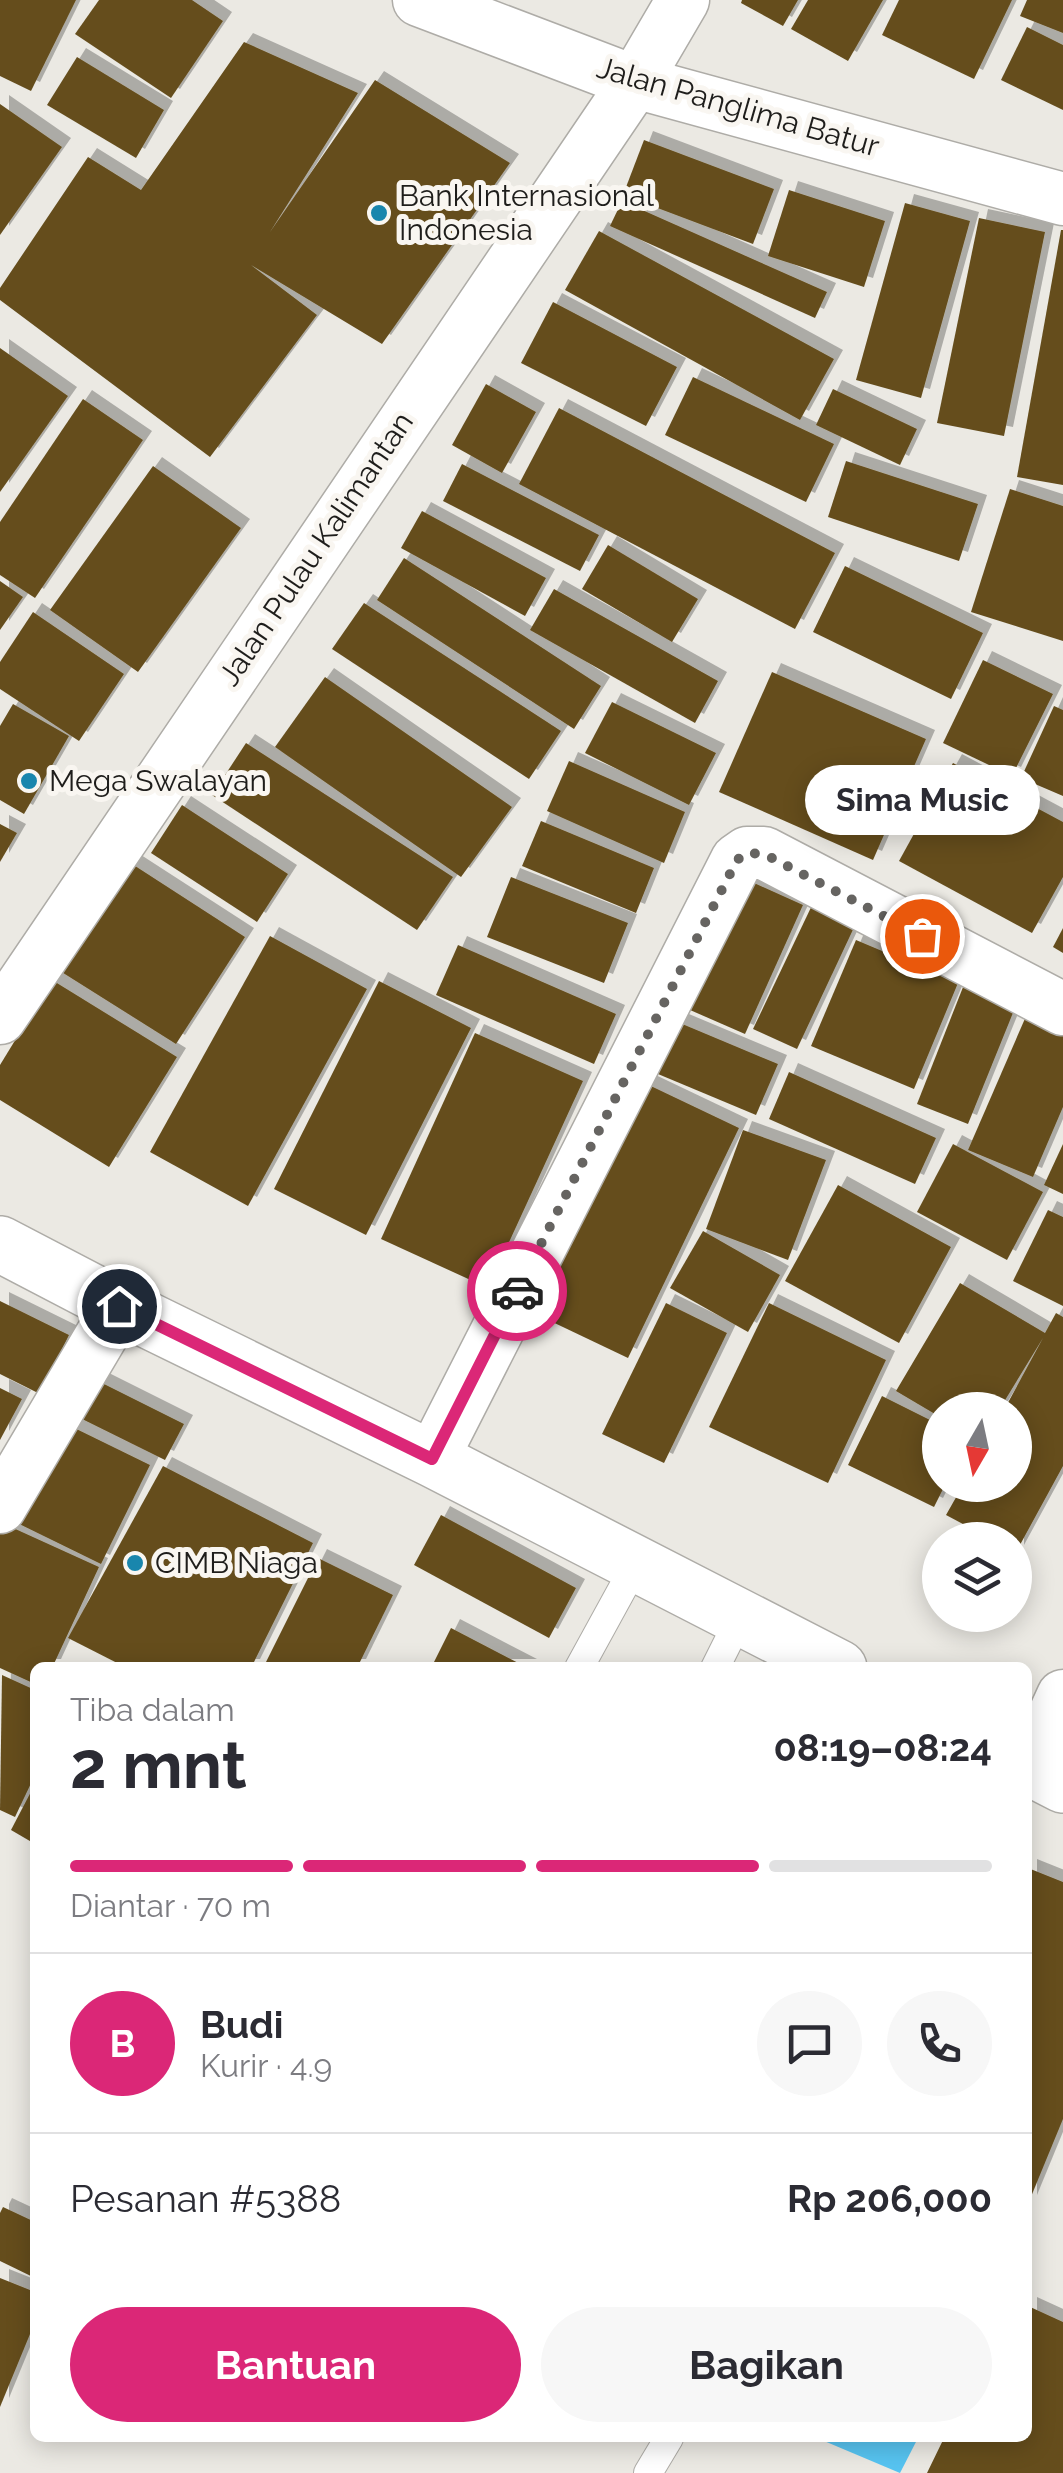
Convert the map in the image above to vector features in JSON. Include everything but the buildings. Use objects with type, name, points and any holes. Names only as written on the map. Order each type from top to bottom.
[{"type":"street","name":"Jalan Panglima Batur","points":[[419,0],[635,82],[1063,198]]},
{"type":"street","name":"Jalan Pulau Kalimantan","points":[[0,1018],[635,82],[683,0]]},
{"type":"street","points":[[432,1459],[737,860],[747,853],[764,854],[1063,1009]]},
{"type":"street","points":[[0,1244],[432,1459],[826,1662]]},
{"type":"street","points":[[0,1507],[119,1306]]},
{"type":"street","points":[[1040,1773],[1063,1696]]},
{"type":"lane","points":[[582,1662],[636,1564]]},
{"type":"lane","points":[[718,1662],[740,1618]]},
{"type":"lane","points":[[648,2473],[667,2442]]},
{"type":"water","points":[[826,2442],[916,2442],[900,2473]]},
{"type":"way so far","points":[[517,1291],[737,860],[747,853],[764,854],[922,936]]},
{"type":"place","name":"Bank Internasional Indonesia","points":[[379,213]]},
{"type":"place","name":"Mega Swalayan","points":[[29,781]]},
{"type":"place","name":"Sima Music","points":[[922,936]]},
{"type":"place","name":"CIMB Niaga","points":[[135,1563]]},
{"type":"route","points":[[119,1306],[432,1459],[517,1291]]}]
